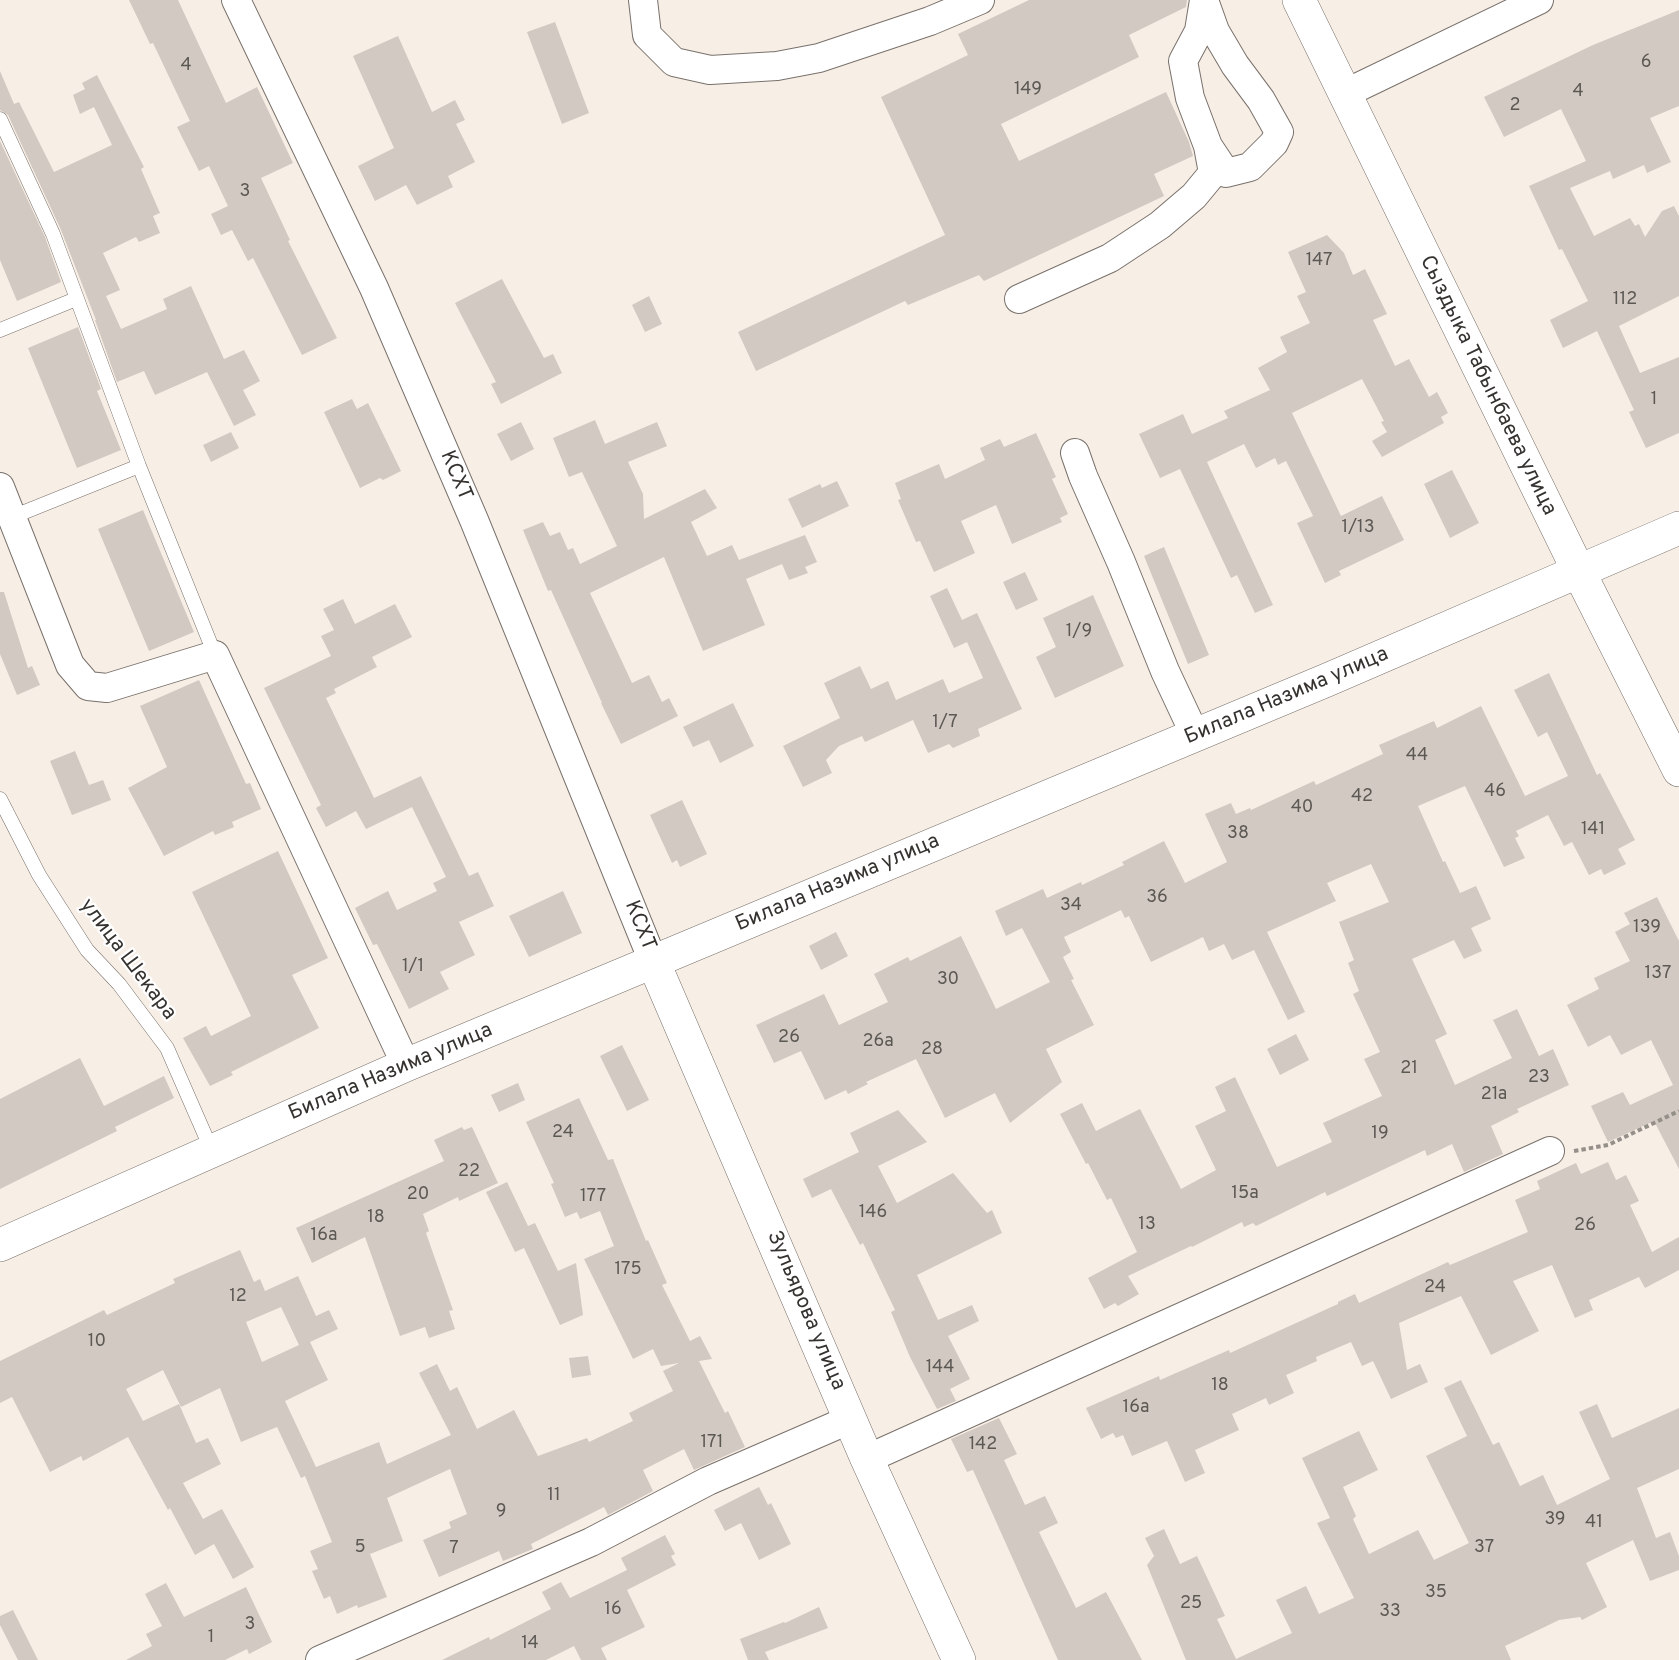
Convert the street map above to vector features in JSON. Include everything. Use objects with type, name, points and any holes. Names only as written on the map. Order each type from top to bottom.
[{"type":"street","name":"КСХТ","points":[[236,0],[383,309],[474,520],[653,961]]},
{"type":"street","points":[[643,0],[647,35],[674,62],[710,69],[777,66],[819,58],[930,21],[980,0]]},
{"type":"street","points":[[1019,299],[1110,258],[1160,225],[1194,196],[1213,173],[1208,146],[1190,98],[1183,62],[1199,31],[1204,0]]},
{"type":"street","points":[[1204,0],[1215,31],[1235,65],[1261,100],[1279,132],[1274,143],[1250,168],[1226,172],[1208,146]]},
{"type":"street","name":"Сыздыка Табынбаева улица","points":[[1299,0],[1579,572],[1679,770]]},
{"type":"street","points":[[1344,94],[1539,0]]},
{"type":"street","points":[[1075,453],[1165,671],[1195,735]]},
{"type":"street","points":[[0,487],[70,665],[88,686],[107,688],[216,655],[406,1065]]},
{"type":"street","name":"Билала Назима улица","points":[[0,1245],[406,1065],[1195,735],[1679,528]]},
{"type":"street","name":"Зульярова улица","points":[[653,961],[867,1459],[959,1660]]},
{"type":"street","points":[[867,1459],[1550,1151]]},
{"type":"street","points":[[320,1660],[591,1542],[708,1481],[851,1419]]},
{"type":"lane","points":[[0,119],[53,234],[139,466],[216,655]]},
{"type":"lane","points":[[0,330],[76,299]]},
{"type":"lane","points":[[12,517],[139,466]]},
{"type":"lane","name":"улица Шекара","points":[[0,799],[39,875],[87,950],[119,984],[167,1048],[212,1151]]},
{"type":"path","points":[[1550,1151],[1578,1151],[1608,1144],[1679,1111]]},
{"type":"building","points":[[129,0],[178,0],[226,103],[257,87],[293,163],[261,178],[290,240],[288,241],[337,338],[302,355],[253,258],[248,261],[232,230],[221,235],[211,214],[228,206],[209,166],[199,171],[177,127],[190,121],[153,43],[150,44]]},
{"type":"building","points":[[1029,0],[1187,0],[1186,7],[1129,35],[1139,57],[1001,124],[1019,161],[1166,92],[1193,156],[1154,174],[1164,196],[984,281],[979,275],[908,305],[905,301],[756,371],[738,332],[945,235],[881,97],[968,55],[958,34]]},
{"type":"building","points":[[1679,10],[1679,106],[1650,118],[1671,162],[1647,173],[1644,165],[1613,179],[1610,171],[1570,188],[1594,236],[1630,218],[1635,226],[1639,224],[1645,237],[1662,211],[1674,206],[1679,216],[1679,296],[1619,326],[1640,373],[1679,357],[1679,433],[1646,448],[1629,412],[1634,410],[1597,331],[1563,348],[1550,320],[1588,301],[1562,249],[1559,250],[1529,186],[1586,161],[1561,109],[1504,137],[1484,97],[1593,45]]},
{"type":"building","points":[[555,22],[589,113],[562,124],[527,32]]},
{"type":"building","points":[[398,36],[432,112],[455,100],[465,120],[456,124],[475,162],[448,176],[453,187],[417,205],[406,185],[375,201],[358,166],[394,148],[353,56]]},
{"type":"building","points":[[0,71],[14,104],[19,102],[54,172],[112,145],[94,107],[80,114],[73,95],[85,89],[82,83],[97,75],[144,167],[141,169],[160,213],[153,216],[160,233],[139,242],[136,237],[103,253],[120,290],[106,296],[121,329],[167,309],[163,299],[191,286],[224,359],[244,350],[260,381],[243,390],[256,415],[234,426],[207,372],[155,395],[144,371],[117,382],[61,230],[8,115],[0,110]]},
{"type":"building","points":[[0,141],[45,237],[61,282],[17,301],[0,260]]},
{"type":"building","points":[[1327,235],[1344,253],[1353,275],[1365,269],[1387,314],[1373,320],[1395,366],[1409,359],[1429,397],[1437,392],[1448,413],[1441,417],[1444,423],[1382,457],[1372,441],[1387,432],[1381,422],[1384,421],[1362,379],[1292,413],[1341,516],[1382,496],[1404,540],[1339,571],[1341,575],[1325,583],[1297,523],[1313,516],[1286,461],[1278,465],[1275,458],[1256,468],[1244,444],[1207,462],[1273,605],[1255,613],[1237,575],[1231,578],[1180,469],[1160,478],[1139,434],[1183,414],[1192,434],[1228,418],[1224,411],[1270,390],[1258,368],[1287,352],[1280,337],[1310,323],[1297,296],[1306,292],[1288,252]]},
{"type":"building","points":[[502,279],[544,358],[553,354],[562,373],[501,404],[491,384],[496,382],[455,303]]},
{"type":"building","points":[[649,296],[662,324],[645,332],[632,305]]},
{"type":"building","points":[[78,327],[101,389],[97,391],[121,450],[77,468],[28,348]]},
{"type":"building","points":[[352,399],[357,409],[368,403],[401,471],[360,488],[324,412]]},
{"type":"building","points":[[595,420],[605,444],[657,422],[667,446],[628,462],[643,494],[644,519],[705,489],[717,508],[691,522],[707,556],[732,545],[739,560],[805,535],[817,562],[805,567],[808,573],[789,580],[782,564],[746,579],[765,625],[703,651],[664,557],[590,593],[632,683],[649,675],[662,702],[669,698],[678,716],[621,744],[551,590],[548,591],[523,530],[543,522],[550,536],[560,532],[568,550],[573,548],[580,564],[617,546],[582,472],[569,477],[553,438]]},
{"type":"building","points":[[521,422],[534,449],[511,461],[497,434]]},
{"type":"building","points":[[231,432],[239,448],[211,462],[203,445]]},
{"type":"building","points":[[1036,433],[1056,477],[1052,479],[1068,514],[1060,518],[1062,522],[1012,544],[996,505],[961,521],[975,553],[934,572],[920,541],[916,542],[898,500],[901,499],[895,483],[939,464],[945,479],[985,460],[980,448],[1000,439],[1004,447]]},
{"type":"building","points":[[1452,470],[1479,523],[1450,538],[1424,484]]},
{"type":"building","points":[[837,481],[849,506],[802,528],[788,499],[820,484],[822,488]]},
{"type":"building","points":[[143,510],[194,632],[149,651],[98,529]]},
{"type":"building","points":[[1164,547],[1209,655],[1188,664],[1144,556]]},
{"type":"building","points":[[1025,572],[1038,600],[1016,610],[1003,582]]},
{"type":"building","points":[[947,588],[962,620],[977,613],[1022,709],[978,729],[980,736],[953,748],[949,744],[928,753],[913,720],[865,742],[862,736],[839,746],[826,760],[832,773],[803,787],[783,746],[840,718],[824,683],[860,666],[871,689],[888,681],[896,700],[943,679],[949,693],[983,678],[967,642],[954,648],[930,596]]},
{"type":"building","points":[[0,592],[4,592],[28,668],[32,666],[40,685],[17,695],[0,654]]},
{"type":"building","points":[[1093,595],[1124,666],[1055,698],[1036,657],[1056,647],[1043,618]]},
{"type":"building","points":[[343,599],[355,624],[395,604],[412,637],[372,657],[377,667],[334,689],[336,693],[326,698],[374,798],[421,776],[469,876],[478,872],[494,906],[459,922],[475,955],[440,972],[449,989],[409,1009],[377,944],[373,945],[355,908],[388,891],[397,910],[437,891],[433,883],[446,877],[412,807],[366,829],[356,811],[326,827],[316,808],[321,805],[264,688],[331,656],[321,636],[334,630],[323,609]]},
{"type":"building","points":[[1549,673],[1597,775],[1600,773],[1635,840],[1618,849],[1626,864],[1604,875],[1601,869],[1589,875],[1572,842],[1564,846],[1548,815],[1516,831],[1519,836],[1515,838],[1525,858],[1504,867],[1465,786],[1418,806],[1443,862],[1445,861],[1460,893],[1476,886],[1491,919],[1471,928],[1482,951],[1464,959],[1454,940],[1412,959],[1447,1034],[1435,1040],[1455,1085],[1512,1058],[1493,1020],[1517,1009],[1539,1056],[1553,1049],[1569,1085],[1517,1109],[1519,1112],[1491,1126],[1503,1154],[1464,1172],[1452,1144],[1427,1156],[1425,1150],[1327,1196],[1325,1192],[1256,1226],[1253,1223],[1244,1227],[1242,1222],[1128,1276],[1139,1294],[1118,1306],[1115,1303],[1104,1309],[1088,1278],[1137,1252],[1111,1198],[1107,1200],[1060,1114],[1082,1103],[1096,1131],[1140,1109],[1181,1189],[1216,1170],[1195,1126],[1226,1111],[1215,1087],[1235,1077],[1277,1167],[1332,1142],[1323,1123],[1382,1096],[1364,1059],[1380,1052],[1353,994],[1359,991],[1348,963],[1354,960],[1339,922],[1389,902],[1371,864],[1327,883],[1336,901],[1267,932],[1305,1012],[1288,1020],[1254,950],[1232,960],[1224,944],[1209,951],[1203,937],[1151,962],[1129,916],[1125,918],[1121,910],[1064,937],[1071,952],[1063,957],[1074,979],[1071,980],[1094,1025],[1046,1049],[1062,1082],[1010,1123],[995,1093],[945,1118],[916,1059],[866,1082],[868,1084],[848,1094],[846,1090],[825,1100],[801,1051],[774,1063],[756,1025],[824,994],[839,1025],[888,1002],[874,974],[908,957],[910,961],[961,936],[996,1009],[1050,982],[1022,928],[1006,936],[995,911],[1043,889],[1047,898],[1081,882],[1082,885],[1124,865],[1122,862],[1164,841],[1185,883],[1227,862],[1205,814],[1231,803],[1236,814],[1250,808],[1251,810],[1314,781],[1316,785],[1383,754],[1379,745],[1434,721],[1437,728],[1481,706],[1525,796],[1568,776],[1547,732],[1538,737],[1514,690]]},
{"type":"building","points":[[199,680],[246,784],[250,783],[261,809],[232,822],[234,827],[215,835],[213,831],[164,856],[128,788],[167,767],[140,706]]},
{"type":"building","points":[[733,703],[754,746],[720,763],[709,740],[693,747],[683,727]]},
{"type":"building","points":[[75,751],[89,785],[103,780],[111,800],[72,815],[50,761]]},
{"type":"building","points":[[682,800],[707,854],[680,867],[677,860],[672,863],[650,815]]},
{"type":"building","points":[[278,851],[328,958],[292,975],[319,1028],[231,1072],[233,1075],[210,1086],[183,1038],[206,1026],[211,1036],[251,1016],[192,892]]},
{"type":"building","points":[[563,891],[582,933],[529,957],[509,916]]},
{"type":"building","points":[[1657,897],[1679,941],[1679,1169],[1654,1121],[1608,1142],[1591,1106],[1623,1092],[1630,1105],[1673,1085],[1651,1040],[1621,1055],[1610,1035],[1588,1047],[1567,1005],[1599,989],[1594,978],[1630,961],[1615,932],[1630,924],[1624,913]]},
{"type":"building","points":[[836,932],[848,956],[821,970],[809,946]]},
{"type":"building","points":[[1296,1034],[1309,1060],[1280,1075],[1267,1049]]},
{"type":"building","points":[[622,1045],[649,1100],[627,1111],[600,1056]]},
{"type":"building","points":[[80,1058],[104,1106],[164,1076],[174,1098],[115,1127],[117,1131],[0,1189],[0,1099]]},
{"type":"building","points":[[518,1083],[525,1100],[499,1112],[491,1095]]},
{"type":"building","points":[[579,1098],[608,1160],[613,1159],[646,1241],[648,1240],[667,1283],[662,1285],[690,1341],[700,1336],[712,1359],[699,1361],[725,1413],[728,1411],[745,1447],[694,1470],[684,1449],[643,1470],[653,1491],[608,1515],[604,1507],[531,1544],[533,1549],[503,1561],[499,1551],[439,1577],[423,1540],[451,1528],[449,1522],[467,1514],[450,1469],[387,1498],[403,1541],[370,1554],[387,1597],[358,1608],[357,1605],[337,1614],[330,1596],[324,1599],[312,1571],[318,1569],[310,1551],[332,1542],[305,1476],[301,1478],[277,1427],[241,1442],[220,1388],[181,1407],[163,1370],[126,1389],[143,1421],[179,1404],[196,1443],[208,1438],[221,1464],[183,1483],[203,1519],[222,1509],[254,1567],[233,1579],[214,1544],[195,1555],[128,1437],[83,1461],[81,1456],[50,1472],[12,1397],[0,1403],[0,1361],[104,1310],[107,1315],[175,1283],[173,1279],[240,1250],[254,1282],[260,1279],[265,1291],[298,1276],[316,1316],[329,1310],[338,1329],[310,1342],[328,1380],[285,1401],[316,1467],[379,1442],[387,1464],[451,1435],[419,1373],[437,1364],[450,1391],[457,1387],[477,1429],[514,1410],[538,1456],[587,1438],[589,1442],[633,1421],[629,1413],[673,1391],[663,1371],[679,1363],[661,1366],[653,1349],[633,1359],[584,1259],[614,1246],[600,1211],[580,1219],[577,1212],[565,1217],[551,1184],[554,1183],[526,1122]],"holes":[[[281,1307],[299,1345],[262,1362],[246,1322]]]},
{"type":"building","points":[[898,1110],[927,1142],[878,1166],[897,1203],[953,1173],[987,1213],[992,1210],[1002,1233],[917,1275],[938,1320],[972,1305],[979,1321],[948,1336],[970,1379],[950,1389],[956,1401],[937,1409],[910,1357],[891,1312],[895,1310],[863,1243],[860,1245],[831,1189],[812,1198],[803,1179],[859,1152],[850,1133]]},
{"type":"building","points":[[462,1127],[464,1130],[472,1127],[498,1183],[459,1201],[458,1197],[423,1214],[429,1231],[426,1233],[453,1310],[449,1311],[455,1329],[429,1338],[425,1327],[400,1336],[365,1237],[312,1263],[296,1228],[444,1161],[434,1140]]},
{"type":"building","points":[[1608,1162],[1616,1180],[1626,1175],[1639,1201],[1630,1205],[1652,1252],[1679,1237],[1679,1270],[1645,1288],[1639,1277],[1589,1300],[1593,1310],[1575,1318],[1552,1265],[1513,1281],[1539,1331],[1491,1355],[1461,1296],[1399,1323],[1407,1370],[1420,1364],[1428,1382],[1391,1399],[1373,1361],[1362,1366],[1351,1342],[1316,1357],[1317,1361],[1286,1375],[1294,1393],[1269,1405],[1266,1398],[1232,1414],[1239,1430],[1195,1450],[1205,1473],[1185,1482],[1167,1441],[1132,1456],[1123,1435],[1116,1438],[1113,1433],[1101,1439],[1086,1408],[1159,1376],[1160,1380],[1229,1350],[1230,1353],[1355,1294],[1359,1303],[1448,1262],[1450,1265],[1528,1232],[1515,1200],[1540,1189],[1537,1181],[1576,1163],[1581,1174]]},
{"type":"building","points":[[507,1182],[528,1226],[535,1223],[558,1271],[576,1263],[583,1315],[560,1325],[524,1248],[515,1252],[486,1192]]},
{"type":"building","points":[[588,1356],[591,1375],[572,1378],[569,1358]]},
{"type":"building","points":[[1461,1380],[1493,1445],[1499,1442],[1520,1486],[1543,1475],[1557,1505],[1610,1479],[1579,1412],[1597,1404],[1612,1438],[1679,1408],[1679,1469],[1637,1488],[1656,1538],[1670,1532],[1679,1556],[1679,1570],[1650,1581],[1633,1540],[1586,1563],[1607,1607],[1582,1620],[1580,1617],[1559,1620],[1505,1646],[1511,1660],[1186,1660],[1147,1565],[1154,1556],[1145,1538],[1164,1529],[1180,1564],[1197,1556],[1225,1616],[1217,1619],[1236,1659],[1292,1633],[1276,1600],[1306,1586],[1319,1614],[1354,1598],[1317,1523],[1330,1518],[1302,1458],[1359,1431],[1378,1470],[1343,1487],[1356,1516],[1353,1519],[1369,1554],[1418,1530],[1434,1560],[1469,1543],[1426,1456],[1467,1436],[1444,1388]]},
{"type":"building","points":[[999,1418],[1017,1454],[1004,1460],[1025,1505],[1045,1496],[1058,1523],[1039,1532],[1076,1608],[1106,1592],[1142,1660],[1058,1660],[973,1470],[967,1472],[951,1439]]},
{"type":"building","points":[[759,1487],[768,1505],[771,1503],[791,1544],[759,1560],[741,1523],[725,1531],[714,1510]]},
{"type":"building","points":[[665,1535],[675,1554],[671,1556],[676,1565],[627,1590],[645,1627],[601,1648],[607,1660],[581,1660],[574,1646],[546,1660],[442,1660],[489,1637],[490,1640],[551,1609],[542,1592],[561,1582],[570,1598],[627,1570],[621,1558]]},
{"type":"building","points":[[166,1583],[184,1617],[246,1587],[272,1642],[249,1654],[247,1649],[225,1660],[126,1660],[152,1646],[146,1634],[162,1626],[145,1594]]},
{"type":"building","points":[[819,1607],[828,1628],[765,1652],[769,1660],[748,1660],[740,1639],[785,1623]]},
{"type":"building","points":[[13,1610],[38,1660],[18,1660],[0,1625],[0,1616]]}]
